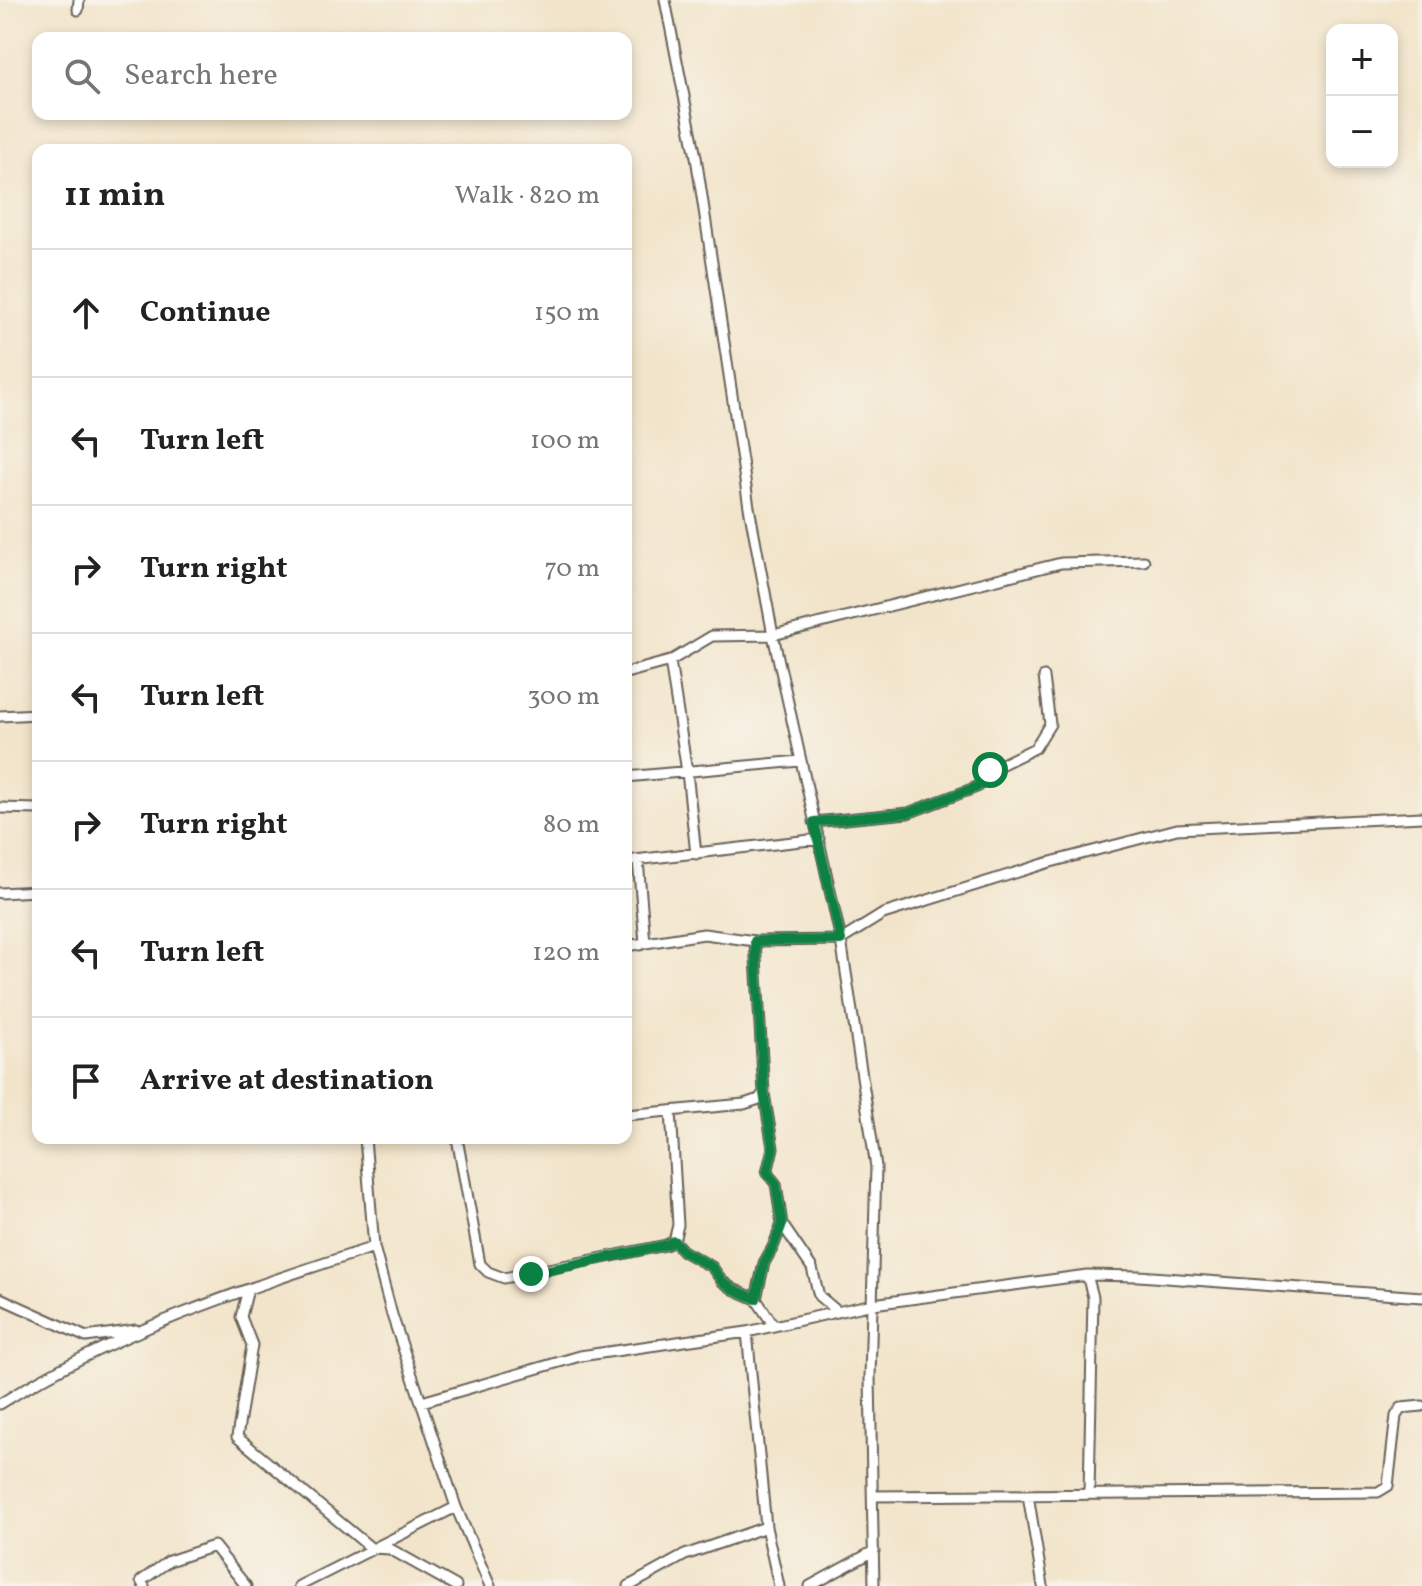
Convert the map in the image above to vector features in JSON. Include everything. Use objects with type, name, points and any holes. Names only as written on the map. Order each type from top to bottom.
[{"type":"street","points":[[665,0],[696,157],[749,507],[773,635],[841,940],[876,1167],[870,1377],[874,1586]]},
{"type":"street","points":[[632,671],[670,661],[712,636],[773,635],[1061,563],[1144,561]]},
{"type":"street","points":[[670,661],[696,854]]},
{"type":"street","points":[[814,822],[908,813],[977,787],[990,770],[1035,748],[1050,724],[1044,677]]},
{"type":"street","points":[[0,716],[32,714]]},
{"type":"street","points":[[632,777],[800,761]]},
{"type":"street","points":[[0,808],[32,809]]},
{"type":"street","points":[[632,946],[704,934],[755,941],[841,940],[883,914],[1047,863],[1177,829],[1422,817]]},
{"type":"street","points":[[632,860],[819,839]]},
{"type":"street","points":[[638,860],[645,943]]},
{"type":"street","points":[[0,893],[32,891]]},
{"type":"street","points":[[755,941],[764,1093],[773,1148],[767,1173],[776,1184],[782,1224],[812,1268],[819,1296],[838,1312]]},
{"type":"street","points":[[632,1114],[744,1104],[759,1099],[764,1093]]},
{"type":"street","points":[[458,1144],[480,1264],[504,1278],[531,1274],[674,1241],[678,1225],[671,1111]]},
{"type":"street","points":[[365,1144],[374,1247],[392,1315],[456,1507],[490,1586]]},
{"type":"street","points":[[756,1299],[764,1263],[782,1224]]},
{"type":"street","points":[[674,1241],[683,1251],[712,1267],[722,1281],[733,1289],[756,1299],[774,1326]]},
{"type":"street","points":[[0,1404],[49,1373],[149,1328],[248,1289],[374,1247]]},
{"type":"street","points":[[1087,1275],[1093,1297],[1089,1494]]},
{"type":"street","points":[[422,1402],[580,1356],[747,1332],[873,1304],[1087,1275],[1139,1276],[1422,1297]]},
{"type":"street","points":[[248,1289],[241,1317],[252,1345],[237,1437],[371,1548],[390,1549],[456,1586]]},
{"type":"street","points":[[0,1298],[86,1337],[149,1328]]},
{"type":"street","points":[[747,1332],[766,1527],[779,1586]]},
{"type":"street","points":[[873,1496],[1378,1492],[1388,1486],[1396,1416],[1401,1408],[1422,1406]]},
{"type":"street","points":[[1028,1495],[1043,1586]]},
{"type":"street","points":[[299,1586],[456,1507]]},
{"type":"street","points":[[629,1586],[685,1555],[766,1527]]},
{"type":"street","points":[[140,1584],[169,1561],[214,1546],[246,1586]]},
{"type":"street","points":[[810,1586],[874,1551]]},
{"type":"route","points":[[531,1274],[674,1241],[683,1251],[712,1267],[722,1281],[733,1289],[756,1299],[764,1263],[782,1224],[776,1184],[767,1173],[773,1148],[764,1093],[755,941],[841,940],[814,822],[908,813],[977,787],[990,770]]}]
